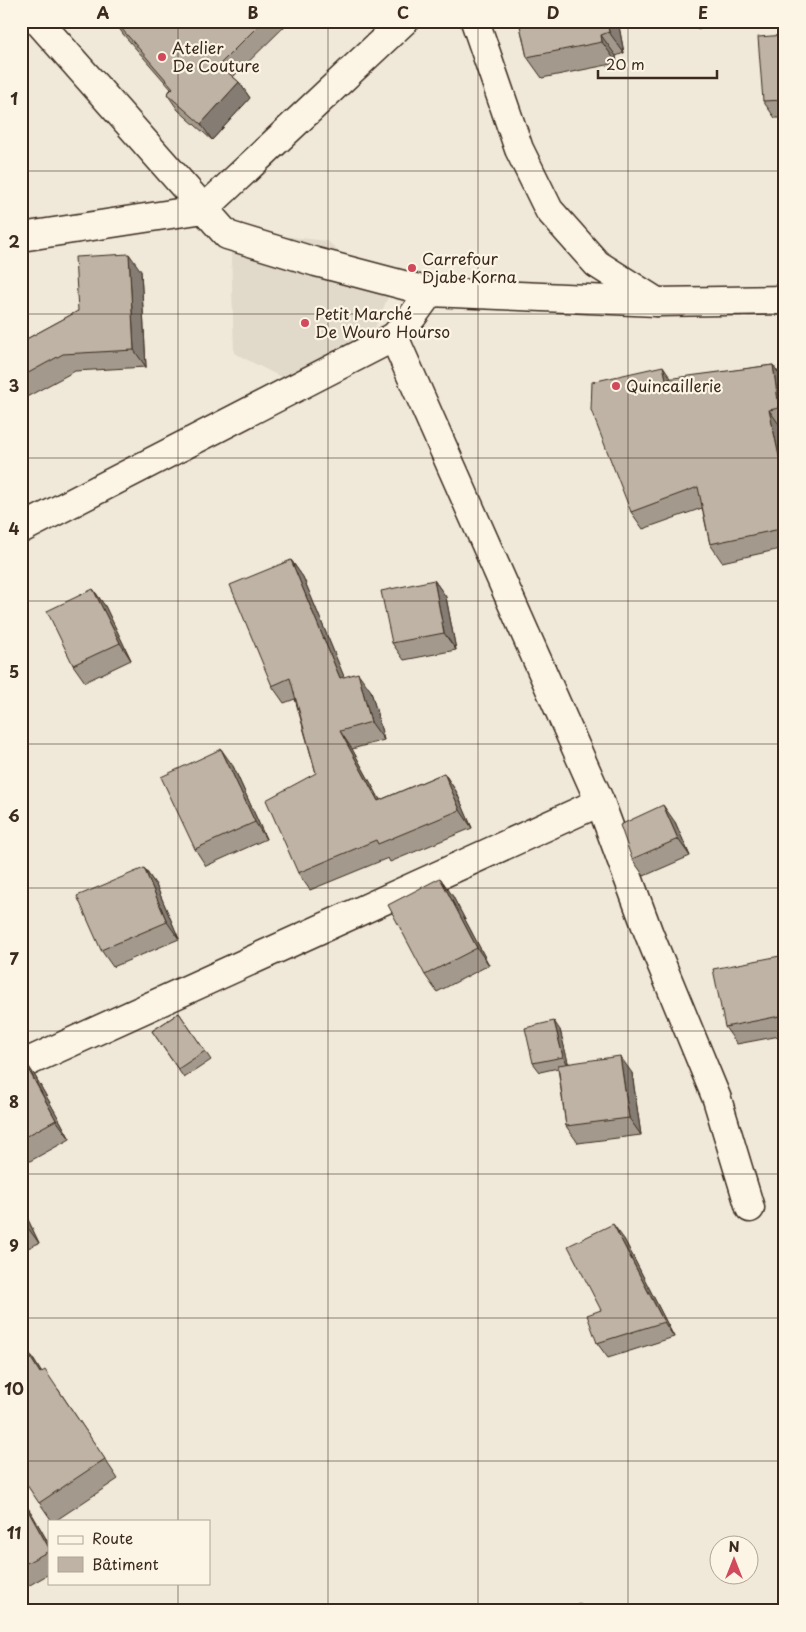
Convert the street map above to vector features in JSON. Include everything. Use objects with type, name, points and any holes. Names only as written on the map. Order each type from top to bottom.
[{"type":"street","points":[[38,21],[227,235],[316,262],[430,292],[657,302],[785,300]]},
{"type":"street","points":[[21,237],[204,209],[404,21]]},
{"type":"street","points":[[475,21],[519,149],[550,210],[597,264],[657,302]]},
{"type":"street","points":[[21,529],[394,337],[412,317],[430,292]]},
{"type":"street","points":[[394,337],[600,802],[649,934],[717,1099],[750,1208]]},
{"type":"street","points":[[21,1065],[600,802]]},
{"type":"shaded area","name":"Petit Marché De Wouro Hourso","points":[[258,233],[327,241],[390,292],[363,357],[312,393],[234,353],[231,252]]},
{"type":"building","points":[[115,21],[263,21],[219,65],[239,82],[201,124],[167,94],[173,88]]},
{"type":"building","points":[[519,21],[607,21],[609,32],[601,35],[602,42],[527,57]]},
{"type":"building","points":[[785,35],[785,100],[763,101],[758,37]]},
{"type":"building","points":[[129,254],[134,350],[63,354],[21,377],[21,342],[78,311],[75,257]]},
{"type":"building","points":[[773,365],[779,408],[769,410],[785,484],[785,528],[710,544],[698,487],[631,512],[591,410],[592,382],[663,366],[666,379]]},
{"type":"building","points":[[291,560],[340,678],[358,673],[371,722],[340,731],[378,801],[444,773],[460,810],[378,844],[376,840],[298,873],[266,800],[316,773],[290,678],[272,686],[230,585]]},
{"type":"building","points":[[434,580],[444,633],[392,643],[381,591]]},
{"type":"building","points":[[93,589],[120,643],[73,665],[47,611]]},
{"type":"building","points":[[221,749],[255,822],[195,849],[161,777]]},
{"type":"building","points":[[663,805],[678,839],[632,859],[620,825]]},
{"type":"building","points":[[144,868],[167,922],[101,950],[77,896]]},
{"type":"building","points":[[440,878],[477,948],[425,975],[388,905]]},
{"type":"building","points":[[785,955],[785,1015],[725,1027],[713,969]]},
{"type":"building","points":[[179,1013],[205,1051],[178,1069],[152,1031]]},
{"type":"building","points":[[554,1021],[563,1057],[533,1063],[525,1028]]},
{"type":"building","points":[[21,1056],[56,1120],[21,1139]]},
{"type":"building","points":[[620,1056],[629,1118],[566,1126],[558,1065]]},
{"type":"building","points":[[21,1215],[25,1224],[21,1225]]},
{"type":"building","points":[[613,1224],[664,1322],[597,1343],[587,1315],[601,1310],[568,1246]]},
{"type":"building","points":[[21,1342],[40,1373],[45,1370],[105,1459],[39,1503],[21,1476]]},
{"type":"building","points":[[21,1498],[48,1546],[48,1552],[21,1566]]},
{"type":"building","points":[[580,1604],[582,1611],[550,1611]]},
{"type":"place","name":"Atelier De Couture","points":[[162,57]]},
{"type":"place","name":"Carrefour Djabe Korna","points":[[412,268]]},
{"type":"place","name":"Petit Marché De Wouro Hourso","points":[[305,323]]},
{"type":"place","name":"Quincaillerie","points":[[616,386]]}]
